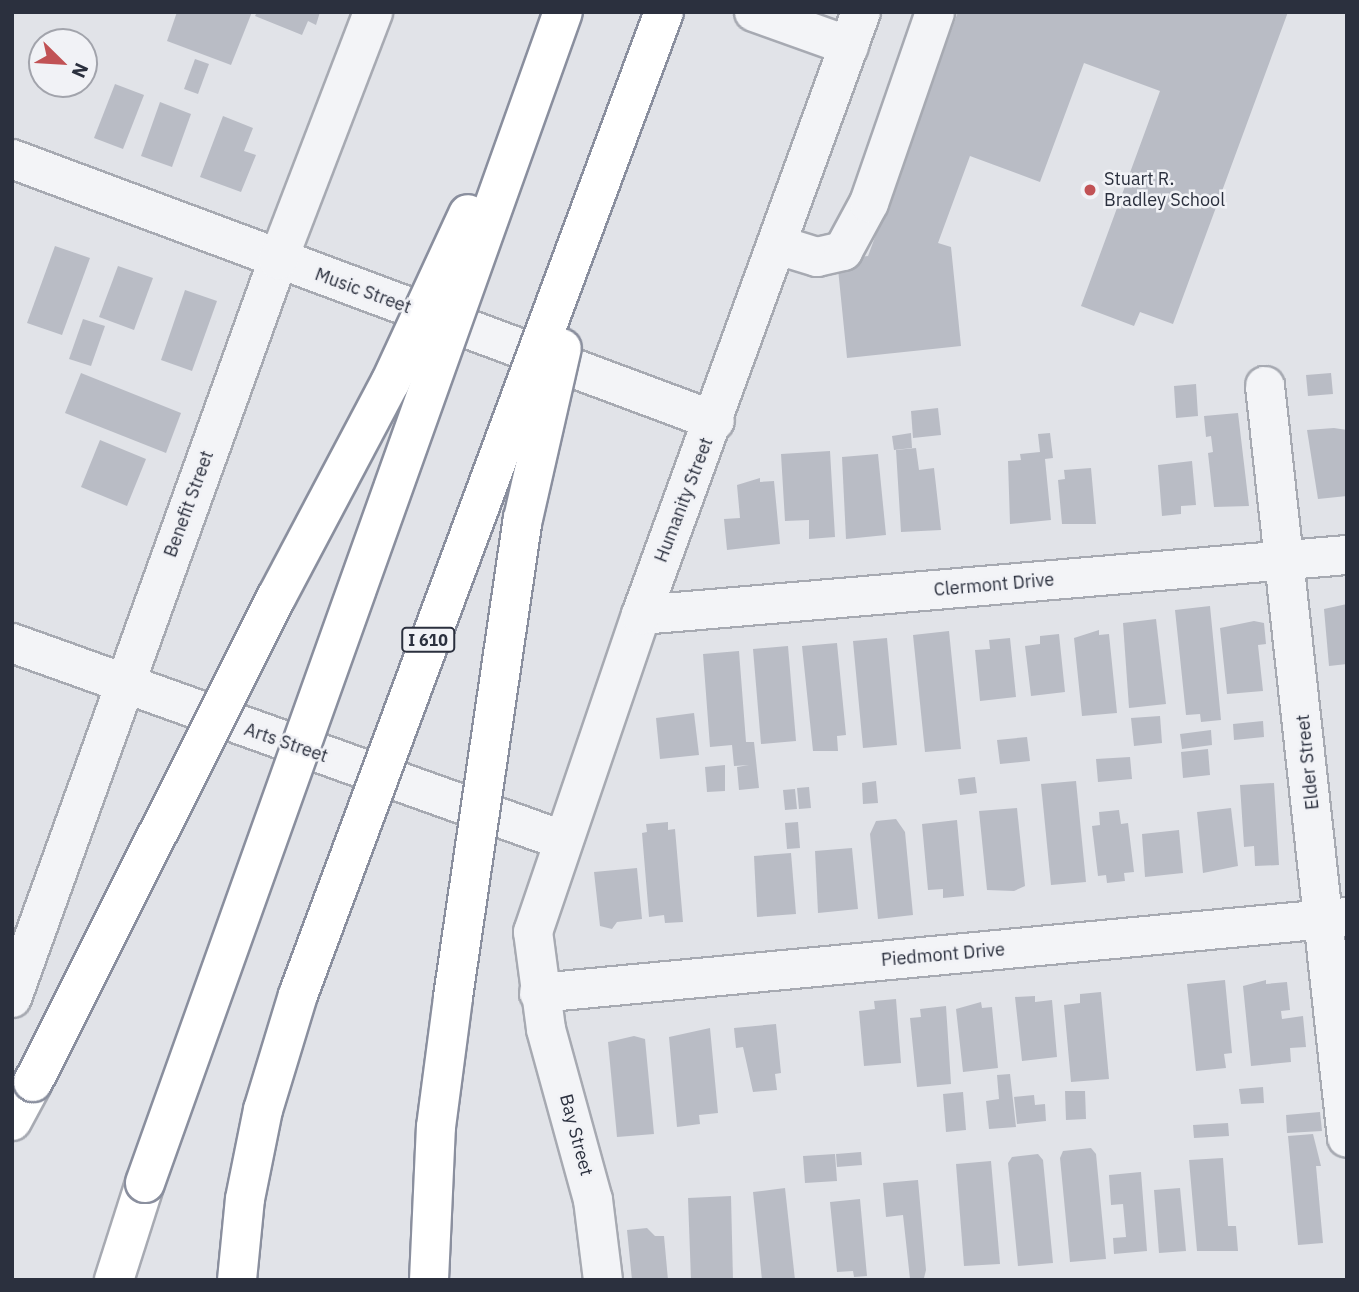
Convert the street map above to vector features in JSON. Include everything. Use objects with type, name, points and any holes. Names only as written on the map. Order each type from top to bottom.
[{"type":"highway","points":[[12,1121],[277,596],[390,383],[562,12]]},
{"type":"highway","points":[[114,1280],[562,12]]},
{"type":"highway","points":[[429,1280],[435,1140],[453,997],[537,445],[555,371],[666,12]]},
{"type":"highway","name":"I 610","points":[[237,1280],[246,1199],[263,1110],[298,995],[666,12]]},
{"type":"street","name":"Benefit Street","points":[[12,998],[278,260],[373,12]]},
{"type":"street","points":[[754,12],[855,29]]},
{"type":"street","points":[[778,246],[817,257],[843,251],[869,203],[934,12]]},
{"type":"street","name":"Humanity Street","points":[[539,993],[533,932],[562,840],[641,615],[715,421],[855,29]]},
{"type":"street","name":"Music Street","points":[[12,159],[715,421]]},
{"type":"street","name":"Elder Street","points":[[1265,386],[1286,561],[1336,918],[1347,1138]]},
{"type":"street","name":"Clermont Drive","points":[[641,615],[1347,555]]},
{"type":"street","name":"Arts Street","points":[[12,643],[123,686],[562,840]]},
{"type":"street","name":"Piedmont Drive","points":[[539,993],[1336,918]]},
{"type":"street","name":"Bay Street","points":[[539,993],[593,1200],[603,1280]]},
{"type":"building","points":[[177,12],[252,12],[231,65],[167,41]]},
{"type":"building","points":[[257,12],[320,12],[316,25],[308,21],[302,35],[255,16]]},
{"type":"building","points":[[958,12],[1288,12],[1173,324],[1140,312],[1134,326],[1081,306],[1160,91],[1084,63],[1040,182],[970,156],[938,243],[951,247],[961,346],[847,358],[837,259],[868,256]]},
{"type":"building","points":[[195,59],[209,64],[198,94],[184,89]]},
{"type":"building","points":[[115,84],[144,95],[123,149],[94,138]]},
{"type":"building","points":[[160,102],[191,114],[172,167],[141,156]]},
{"type":"building","points":[[223,116],[253,128],[244,151],[256,155],[241,192],[200,177]]},
{"type":"building","points":[[55,246],[90,258],[62,335],[27,323]]},
{"type":"building","points":[[118,266],[153,278],[134,330],[99,317]]},
{"type":"building","points":[[185,290],[217,301],[192,371],[161,360]]},
{"type":"building","points":[[83,319],[105,326],[91,366],[69,359]]},
{"type":"building","points":[[81,373],[181,413],[166,453],[65,413]]},
{"type":"building","points":[[1331,373],[1333,394],[1308,396],[1306,375]]},
{"type":"building","points":[[1196,384],[1198,416],[1176,418],[1174,386]]},
{"type":"building","points":[[938,408],[941,435],[913,438],[911,411]]},
{"type":"building","points":[[1238,413],[1249,506],[1214,507],[1208,453],[1213,452],[1211,436],[1206,437],[1204,416]]},
{"type":"building","points":[[1307,430],[1347,430],[1347,496],[1318,499]]},
{"type":"building","points":[[911,433],[912,448],[894,450],[892,436]]},
{"type":"building","points":[[1050,433],[1053,458],[1045,459],[1051,520],[1010,524],[1008,461],[1021,460],[1020,454],[1040,452],[1038,434]]},
{"type":"building","points":[[100,440],[146,459],[127,506],[81,487]]},
{"type":"building","points":[[916,448],[919,470],[934,468],[941,530],[901,532],[896,450]]},
{"type":"building","points":[[830,451],[835,537],[809,539],[809,520],[785,521],[781,454]]},
{"type":"building","points":[[878,454],[886,535],[846,539],[842,457]]},
{"type":"building","points":[[1192,461],[1196,505],[1181,506],[1181,514],[1162,516],[1158,465]]},
{"type":"building","points":[[1091,468],[1096,524],[1062,524],[1058,480],[1065,479],[1064,470]]},
{"type":"building","points":[[760,478],[760,482],[774,481],[780,544],[727,550],[724,519],[740,518],[737,485]]},
{"type":"building","points":[[1347,604],[1347,664],[1329,666],[1324,609]]},
{"type":"building","points":[[1210,606],[1221,720],[1201,722],[1200,714],[1186,715],[1175,610]]},
{"type":"building","points":[[1156,619],[1166,704],[1129,708],[1123,623]]},
{"type":"building","points":[[1254,621],[1264,623],[1266,644],[1258,645],[1263,691],[1227,694],[1220,628]]},
{"type":"building","points":[[1099,630],[1099,635],[1109,634],[1117,713],[1082,716],[1074,638]]},
{"type":"building","points":[[949,631],[961,749],[925,752],[913,635]]},
{"type":"building","points":[[1059,634],[1065,692],[1031,696],[1025,646],[1040,644],[1040,636]]},
{"type":"building","points":[[887,638],[897,745],[863,748],[853,641]]},
{"type":"building","points":[[1010,638],[1016,697],[980,701],[975,650],[990,649],[989,640]]},
{"type":"building","points":[[837,643],[846,735],[837,736],[838,751],[813,751],[802,646]]},
{"type":"building","points":[[788,646],[796,741],[761,744],[753,649]]},
{"type":"building","points":[[739,651],[746,742],[754,742],[759,788],[739,790],[737,767],[749,765],[734,766],[732,745],[710,747],[703,654]]},
{"type":"building","points":[[694,713],[699,755],[660,759],[656,718]]},
{"type":"building","points":[[1160,716],[1162,743],[1134,746],[1131,718]]},
{"type":"building","points":[[1263,721],[1264,737],[1234,740],[1233,724]]},
{"type":"building","points":[[1211,730],[1212,745],[1182,749],[1180,734]]},
{"type":"building","points":[[1027,737],[1030,761],[1000,764],[997,740]]},
{"type":"building","points":[[1208,749],[1210,775],[1183,778],[1181,752]]},
{"type":"building","points":[[1130,757],[1132,779],[1098,782],[1096,759]]},
{"type":"building","points":[[725,765],[725,791],[707,792],[705,767]]},
{"type":"building","points":[[975,777],[977,793],[960,795],[958,779]]},
{"type":"building","points":[[876,781],[878,803],[863,804],[862,783]]},
{"type":"building","points":[[1076,781],[1086,882],[1051,885],[1041,784]]},
{"type":"building","points":[[1274,783],[1279,865],[1255,866],[1254,846],[1244,847],[1240,785]]},
{"type":"building","points":[[809,787],[811,808],[799,809],[797,788]]},
{"type":"building","points":[[795,789],[797,809],[785,810],[783,790]]},
{"type":"building","points":[[1017,808],[1025,886],[1014,891],[987,890],[979,811]]},
{"type":"building","points":[[1231,808],[1238,866],[1203,873],[1197,812]]},
{"type":"building","points":[[1119,810],[1121,824],[1128,823],[1134,872],[1124,873],[1125,881],[1107,883],[1106,875],[1098,876],[1092,826],[1100,825],[1099,812]]},
{"type":"building","points":[[896,819],[905,832],[913,915],[878,919],[870,834],[876,821]]},
{"type":"building","points":[[957,820],[964,896],[943,898],[943,889],[928,890],[922,824]]},
{"type":"building","points":[[668,822],[668,830],[675,829],[683,922],[665,923],[664,915],[649,917],[642,833],[647,832],[646,824]]},
{"type":"building","points":[[798,822],[800,848],[787,849],[785,823]]},
{"type":"building","points":[[1179,830],[1183,873],[1145,877],[1142,834]]},
{"type":"building","points":[[852,848],[858,909],[818,913],[815,851]]},
{"type":"building","points":[[791,853],[796,914],[757,917],[754,856]]},
{"type":"building","points":[[637,868],[642,919],[617,922],[612,929],[600,926],[594,872]]},
{"type":"building","points":[[1225,980],[1232,1053],[1224,1054],[1226,1068],[1196,1071],[1187,984]]},
{"type":"building","points":[[1266,980],[1266,984],[1287,982],[1290,1010],[1281,1011],[1282,1019],[1303,1016],[1306,1047],[1290,1048],[1291,1062],[1251,1066],[1243,986]]},
{"type":"building","points":[[1101,992],[1109,1079],[1071,1082],[1064,1005],[1080,1003],[1080,994]]},
{"type":"building","points":[[1035,996],[1035,1002],[1052,1000],[1057,1057],[1022,1061],[1015,997]]},
{"type":"building","points":[[896,999],[901,1063],[864,1066],[859,1011],[875,1009],[874,1001]]},
{"type":"building","points":[[981,1002],[982,1008],[992,1007],[998,1068],[963,1072],[956,1009]]},
{"type":"building","points":[[946,1006],[951,1084],[917,1087],[910,1018],[921,1017],[920,1009]]},
{"type":"building","points":[[776,1024],[781,1073],[775,1074],[777,1090],[753,1092],[743,1047],[736,1048],[734,1028]]},
{"type":"building","points":[[710,1028],[718,1113],[699,1115],[700,1124],[677,1127],[669,1037]]},
{"type":"building","points":[[634,1036],[645,1039],[654,1134],[617,1137],[608,1042]]},
{"type":"building","points":[[1010,1074],[1016,1127],[989,1129],[986,1101],[999,1099],[997,1075]]},
{"type":"building","points":[[1263,1087],[1264,1103],[1241,1104],[1239,1089]]},
{"type":"building","points":[[1065,1091],[1085,1091],[1086,1119],[1066,1120]]},
{"type":"building","points":[[963,1092],[966,1130],[946,1132],[943,1094]]},
{"type":"building","points":[[1034,1095],[1035,1105],[1045,1104],[1046,1121],[1017,1124],[1014,1097]]},
{"type":"building","points":[[1320,1112],[1322,1131],[1287,1133],[1286,1115]]},
{"type":"building","points":[[1228,1123],[1229,1136],[1194,1138],[1193,1125]]},
{"type":"building","points":[[1313,1134],[1321,1166],[1316,1166],[1323,1243],[1298,1245],[1288,1136]]},
{"type":"building","points":[[1091,1148],[1096,1154],[1106,1259],[1070,1262],[1060,1158],[1063,1151]]},
{"type":"building","points":[[861,1152],[862,1165],[837,1167],[836,1154]]},
{"type":"building","points":[[835,1154],[837,1181],[805,1183],[803,1156]]},
{"type":"building","points":[[1038,1154],[1043,1160],[1053,1263],[1018,1266],[1008,1163],[1012,1157]]},
{"type":"building","points":[[1223,1158],[1228,1226],[1236,1226],[1238,1251],[1197,1251],[1189,1160]]},
{"type":"building","points":[[991,1161],[1000,1264],[964,1266],[956,1164]]},
{"type":"building","points":[[1141,1172],[1147,1251],[1114,1254],[1113,1238],[1126,1237],[1123,1204],[1111,1205],[1109,1175]]},
{"type":"building","points":[[918,1180],[926,1270],[924,1278],[910,1279],[903,1215],[886,1217],[883,1183]]},
{"type":"building","points":[[785,1188],[795,1280],[762,1280],[753,1192]]},
{"type":"building","points":[[1180,1188],[1186,1251],[1159,1253],[1154,1190]]},
{"type":"building","points":[[731,1196],[733,1280],[691,1280],[688,1198]]},
{"type":"building","points":[[860,1199],[867,1276],[854,1277],[853,1271],[837,1272],[830,1202]]},
{"type":"building","points":[[647,1228],[655,1236],[664,1236],[668,1280],[632,1280],[627,1230]]},
{"type":"place","name":"Stuart R. Bradley School","points":[[1090,190]]}]
